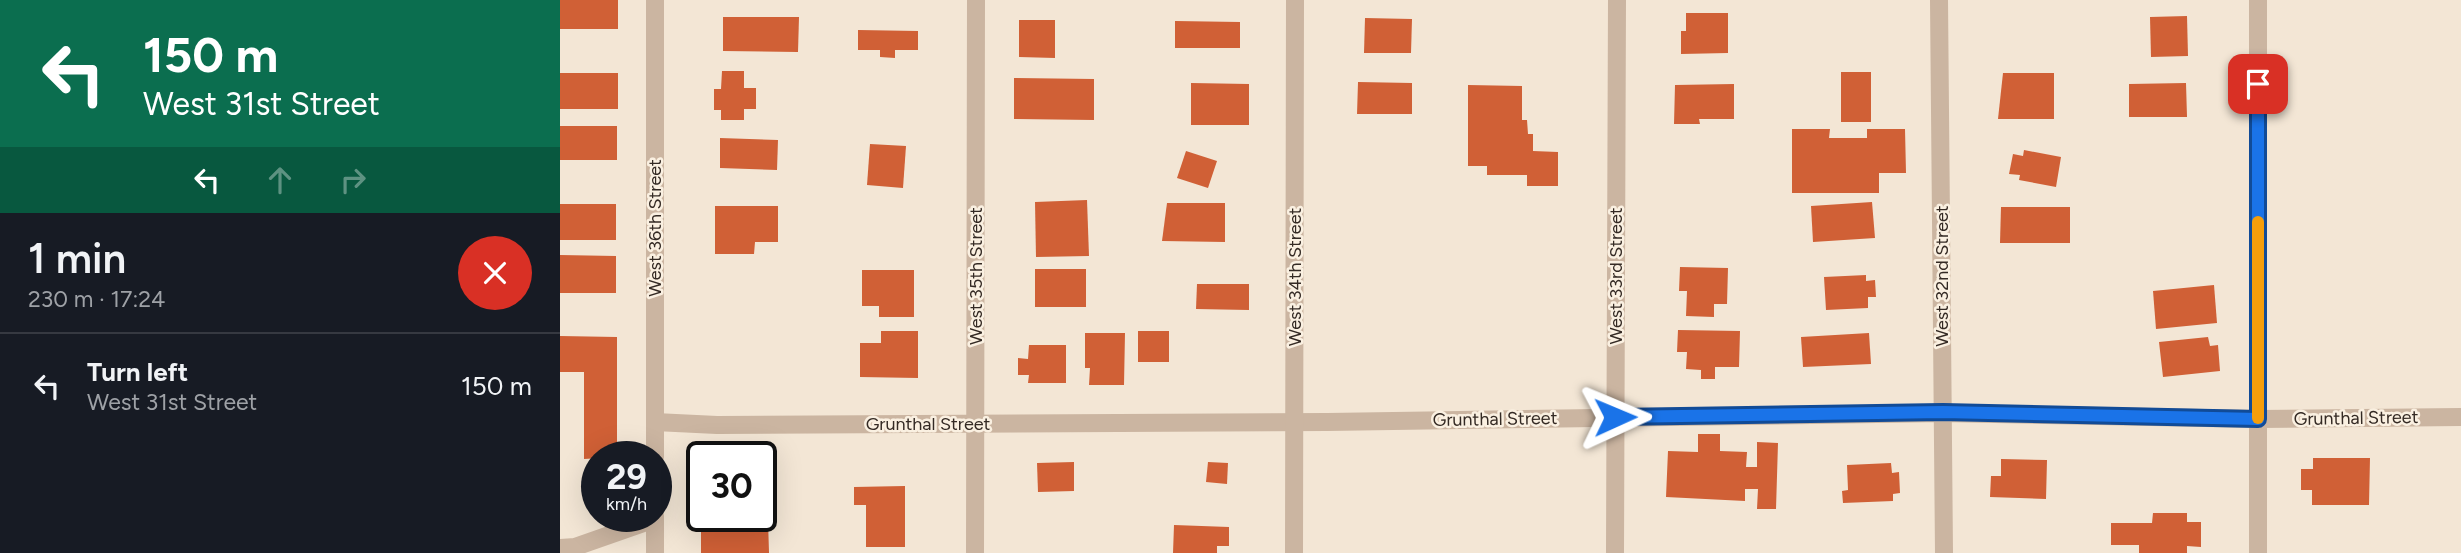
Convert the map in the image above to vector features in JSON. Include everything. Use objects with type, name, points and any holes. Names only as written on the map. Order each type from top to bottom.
[{"type":"street","name":"West 36th Street","points":[[655,0],[655,441]]},
{"type":"street","name":"West 35th Street","points":[[975,553],[976,0]]},
{"type":"street","name":"West 34th Street","points":[[1294,553],[1295,0]]},
{"type":"street","name":"West 33rd Street","points":[[1615,553],[1617,0]]},
{"type":"street","name":"West 32nd Street","points":[[1939,0],[1944,553]]},
{"type":"street","points":[[2258,0],[2258,553]]},
{"type":"street","name":"Grunthal Street","points":[[655,422],[717,425],[1295,422],[1943,412],[2258,419],[2461,417]]},
{"type":"street","points":[[560,548],[575,547],[616,532]]},
{"type":"street","points":[[655,532],[655,553]]},
{"type":"building","points":[[560,0],[618,0],[618,29],[560,29]]},
{"type":"building","points":[[1686,13],[1728,13],[1728,53],[1681,54],[1681,31],[1686,31]]},
{"type":"building","points":[[2187,16],[2188,56],[2151,57],[2150,17]]},
{"type":"building","points":[[723,17],[799,17],[798,52],[723,51]]},
{"type":"building","points":[[1365,18],[1412,19],[1411,53],[1364,53]]},
{"type":"building","points":[[1019,20],[1055,20],[1055,58],[1019,57]]},
{"type":"building","points":[[1175,21],[1240,22],[1240,48],[1175,48]]},
{"type":"building","points":[[858,30],[918,31],[918,50],[895,50],[895,58],[880,57],[880,50],[858,50]]},
{"type":"building","points":[[722,71],[744,71],[744,88],[756,88],[756,109],[744,109],[744,120],[721,120],[721,110],[714,110],[714,89],[721,89]]},
{"type":"building","points":[[1841,72],[1871,72],[1871,122],[1841,122]]},
{"type":"building","points":[[560,73],[618,73],[618,109],[560,109]]},
{"type":"building","points":[[2003,73],[2054,73],[2054,119],[1998,119]]},
{"type":"building","points":[[1014,78],[1094,79],[1094,120],[1014,119]]},
{"type":"building","points":[[1358,82],[1412,83],[1412,114],[1357,114]]},
{"type":"building","points":[[1191,83],[1249,84],[1249,125],[1191,125]]},
{"type":"building","points":[[2186,83],[2187,117],[2129,117],[2129,84]]},
{"type":"building","points":[[1734,84],[1734,119],[1699,119],[1700,124],[1674,124],[1675,85]]},
{"type":"building","points":[[1468,85],[1522,86],[1522,120],[1527,120],[1528,134],[1533,134],[1533,151],[1558,152],[1558,186],[1527,186],[1527,175],[1487,175],[1487,166],[1468,166]]},
{"type":"building","points":[[560,126],[617,126],[617,160],[560,160]]},
{"type":"building","points":[[1792,129],[1830,129],[1829,138],[1867,138],[1867,129],[1905,129],[1906,173],[1879,173],[1879,193],[1792,193]]},
{"type":"building","points":[[720,138],[778,140],[777,170],[720,168]]},
{"type":"building","points":[[870,144],[906,146],[903,188],[867,185]]},
{"type":"building","points":[[2024,150],[2061,157],[2056,187],[2019,180],[2020,175],[2009,174],[2013,154],[2023,156]]},
{"type":"building","points":[[1186,151],[1217,161],[1208,188],[1177,178]]},
{"type":"building","points":[[1087,200],[1089,256],[1036,257],[1035,202]]},
{"type":"building","points":[[1872,202],[1875,238],[1813,242],[1811,206]]},
{"type":"building","points":[[1167,203],[1225,203],[1225,242],[1162,241]]},
{"type":"building","points":[[560,204],[616,204],[616,240],[560,240]]},
{"type":"building","points":[[715,206],[778,206],[778,242],[755,242],[754,254],[715,254]]},
{"type":"building","points":[[2001,207],[2070,207],[2070,243],[2000,243]]},
{"type":"building","points":[[560,255],[616,256],[616,293],[560,293]]},
{"type":"building","points":[[1680,267],[1728,268],[1727,304],[1714,304],[1714,317],[1686,316],[1687,291],[1679,291]]},
{"type":"building","points":[[1035,269],[1086,269],[1086,307],[1035,307]]},
{"type":"building","points":[[862,270],[914,270],[914,317],[879,317],[879,306],[862,306]]},
{"type":"building","points":[[1866,275],[1866,281],[1875,280],[1876,297],[1868,297],[1868,308],[1826,310],[1824,277]]},
{"type":"building","points":[[1197,284],[1249,284],[1249,310],[1196,309]]},
{"type":"building","points":[[2214,285],[2217,323],[2156,329],[2153,291]]},
{"type":"building","points":[[1678,330],[1740,331],[1739,367],[1715,367],[1715,379],[1701,379],[1701,370],[1686,369],[1687,352],[1677,352]]},
{"type":"building","points":[[881,331],[918,331],[918,378],[860,377],[860,343],[881,343]]},
{"type":"building","points":[[1138,331],[1169,331],[1169,362],[1138,362]]},
{"type":"building","points":[[1085,333],[1125,333],[1124,385],[1089,385],[1090,368],[1085,368]]},
{"type":"building","points":[[1869,333],[1871,364],[1803,367],[1801,337]]},
{"type":"building","points":[[560,336],[617,337],[617,441],[584,441],[584,372],[560,372]]},
{"type":"building","points":[[2208,337],[2210,346],[2218,345],[2220,371],[2163,377],[2159,342]]},
{"type":"building","points":[[1029,345],[1066,345],[1066,383],[1028,383],[1029,375],[1018,375],[1018,358],[1028,359]]},
{"type":"building","points":[[1698,434],[1720,434],[1720,451],[1747,452],[1746,467],[1757,467],[1757,442],[1778,443],[1776,509],[1757,509],[1758,489],[1745,489],[1745,501],[1666,497],[1668,451],[1698,452]]},
{"type":"building","points":[[2313,458],[2370,458],[2369,505],[2312,505],[2312,490],[2301,490],[2301,469],[2313,469]]},
{"type":"building","points":[[2001,459],[2047,460],[2046,499],[1990,497],[1991,476],[2001,476]]},
{"type":"building","points":[[1074,462],[1074,491],[1038,492],[1037,463]]},
{"type":"building","points":[[1208,462],[1228,463],[1227,484],[1206,482]]},
{"type":"building","points":[[1891,463],[1892,473],[1899,472],[1900,493],[1893,494],[1893,501],[1843,503],[1842,491],[1848,490],[1847,465]]},
{"type":"building","points":[[905,486],[905,547],[866,547],[866,505],[854,505],[854,487]]},
{"type":"building","points":[[2153,513],[2187,513],[2187,522],[2201,522],[2201,547],[2187,546],[2187,553],[2139,553],[2139,545],[2111,545],[2111,523],[2152,523]]},
{"type":"building","points":[[1174,525],[1229,527],[1229,546],[1217,546],[1217,553],[1173,553]]},
{"type":"building","points":[[701,532],[768,532],[769,553],[701,553]]},
{"type":"slow traffic","points":[[2258,222],[2258,418]]},
{"type":"route","points":[[1615,417],[1943,412],[2258,419],[2258,84]]}]
